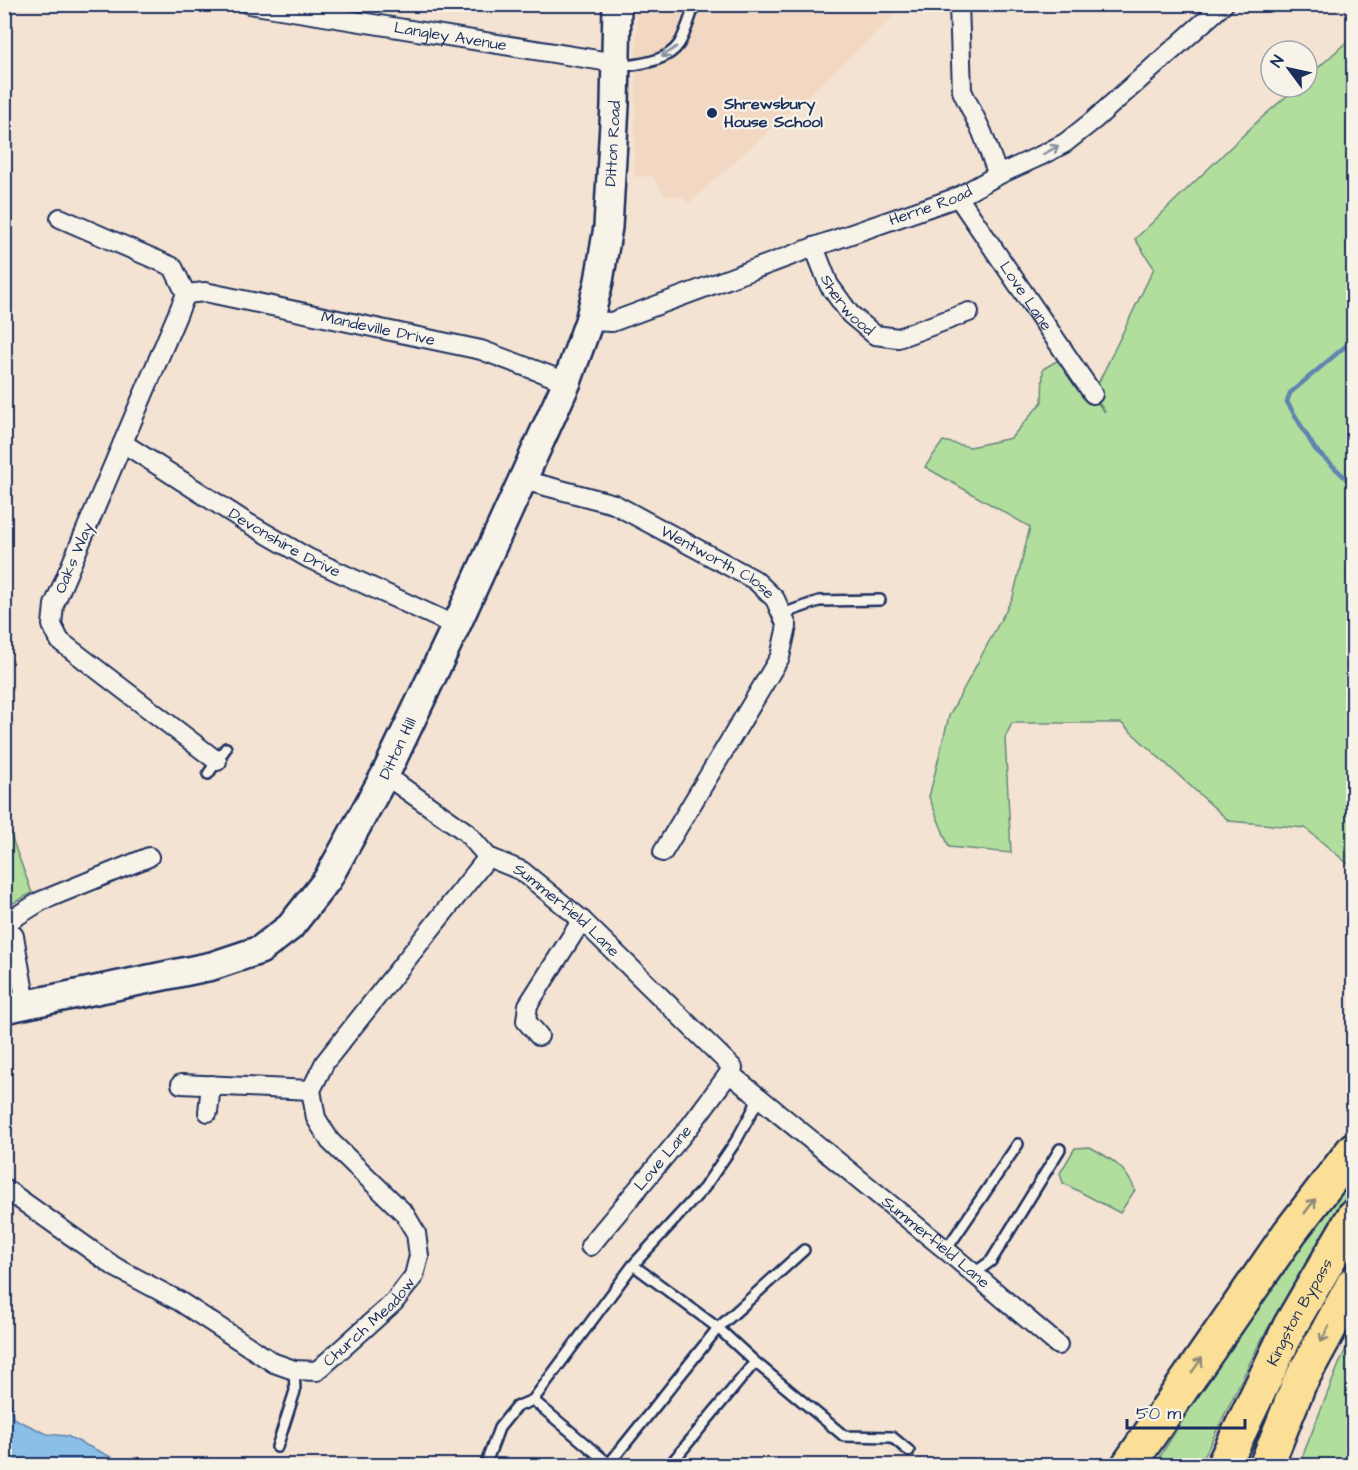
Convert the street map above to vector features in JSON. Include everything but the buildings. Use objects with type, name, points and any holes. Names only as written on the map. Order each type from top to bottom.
[{"type":"highway","points":[[1128,1466],[1290,1232],[1353,1149]]},
{"type":"highway","name":"Kingston Bypass","points":[[1250,1410],[1290,1326],[1353,1216]]},
{"type":"highway","points":[[1266,1466],[1299,1384],[1353,1283]]},
{"type":"highway","points":[[1223,1466],[1250,1410]]},
{"type":"highway","points":[[1230,1466],[1250,1410]]},
{"type":"street","name":"Langley Avenue","points":[[249,4],[616,65]]},
{"type":"street","name":"Ditton Road","points":[[599,281],[608,226],[617,4]]},
{"type":"street","points":[[959,4],[962,91],[982,132],[998,175]]},
{"type":"street","name":"Herne Road","points":[[589,321],[612,322],[814,247],[958,197],[998,175],[1042,156],[1094,120],[1224,4]]},
{"type":"street","name":"Love Lane","points":[[958,197],[1093,393]]},
{"type":"street","points":[[60,219],[173,267],[186,294]]},
{"type":"street","name":"Sherwood","points":[[814,247],[829,285],[850,314],[875,334],[898,338],[969,312]]},
{"type":"street","name":"Ditton Hill","points":[[15,1007],[212,966],[260,950],[290,927],[327,880],[385,775],[456,626],[567,382],[589,321],[599,281]]},
{"type":"street","name":"Mandeville Drive","points":[[186,294],[205,292],[481,350],[567,382]]},
{"type":"street","name":"Oaks Way","points":[[186,294],[54,605],[52,626],[60,641],[217,761]]},
{"type":"street","name":"Devonshire Drive","points":[[123,442],[246,522],[308,558],[456,626]]},
{"type":"street","name":"Wentworth Close","points":[[523,480],[614,504],[754,580],[775,599],[787,626],[780,657],[663,852]]},
{"type":"street","name":"Summerfield Lane","points":[[385,775],[466,832],[488,857],[522,871],[582,920],[757,1098],[946,1250],[1058,1345]]},
{"type":"street","points":[[15,1007],[14,936],[4,924],[41,901],[148,857]]},
{"type":"street","points":[[181,1084],[311,1090],[325,1062],[488,857]]},
{"type":"street","points":[[539,1036],[526,1021],[528,1005],[582,920]]},
{"type":"street","name":"Love Lane","points":[[590,1246],[690,1126],[731,1070]]},
{"type":"street","points":[[208,1112],[211,1085]]},
{"type":"street","name":"Church Meadow","points":[[294,1370],[317,1371],[394,1302],[414,1276],[419,1256],[416,1233],[404,1213],[330,1141],[316,1118],[311,1090]]},
{"type":"street","points":[[4,1188],[115,1267],[179,1301],[274,1363],[294,1370]]},
{"type":"lane","points":[[616,65],[640,64],[668,55],[679,44],[695,4]]},
{"type":"lane","points":[[782,614],[819,601],[880,600]]},
{"type":"lane","points":[[485,1466],[499,1428],[516,1407],[533,1400],[633,1265],[704,1188],[736,1141],[757,1098]]},
{"type":"lane","points":[[946,1250],[1018,1144]]},
{"type":"lane","points":[[973,1274],[991,1261],[1060,1149]]},
{"type":"lane","points":[[533,1400],[610,1465],[718,1328],[804,1250]]},
{"type":"lane","points":[[633,1265],[718,1328],[844,1436],[892,1437],[909,1451]]},
{"type":"lane","points":[[669,1466],[755,1362]]},
{"type":"lane","points":[[277,1447],[295,1390],[294,1370]]},
{"type":"shaded area","name":"Shrewsbury House School","points":[[637,5],[905,5],[689,203],[682,197],[665,196],[653,176],[634,177]]},
{"type":"green space","points":[[1353,36],[1353,868],[1305,828],[1229,821],[1121,723],[1012,723],[1005,738],[1011,853],[949,847],[929,797],[949,716],[1013,597],[1030,527],[925,467],[943,441],[970,447],[1011,438],[1042,402],[1043,369],[1060,359],[1105,412],[1093,394],[1154,268],[1135,239],[1283,99],[1319,99],[1319,67]]},
{"type":"green space","points":[[4,817],[32,893],[6,907],[4,905]]},
{"type":"green space","points":[[1090,1147],[1111,1159],[1122,1169],[1135,1190],[1120,1213],[1063,1183],[1060,1173],[1075,1148]]},
{"type":"green space","points":[[1353,1166],[1353,1187],[1259,1344],[1200,1465],[1154,1466],[1222,1357]]},
{"type":"green space","points":[[1353,1333],[1353,1465],[1299,1465],[1339,1364]]},
{"type":"water","points":[[4,1385],[10,1390],[13,1418],[47,1434],[67,1436],[128,1465],[17,1465],[5,1439]]},
{"type":"waterway","points":[[1354,339],[1290,393],[1287,402],[1315,449],[1354,486]]},
{"type":"place","name":"Shrewsbury House School","points":[[712,113]]}]
